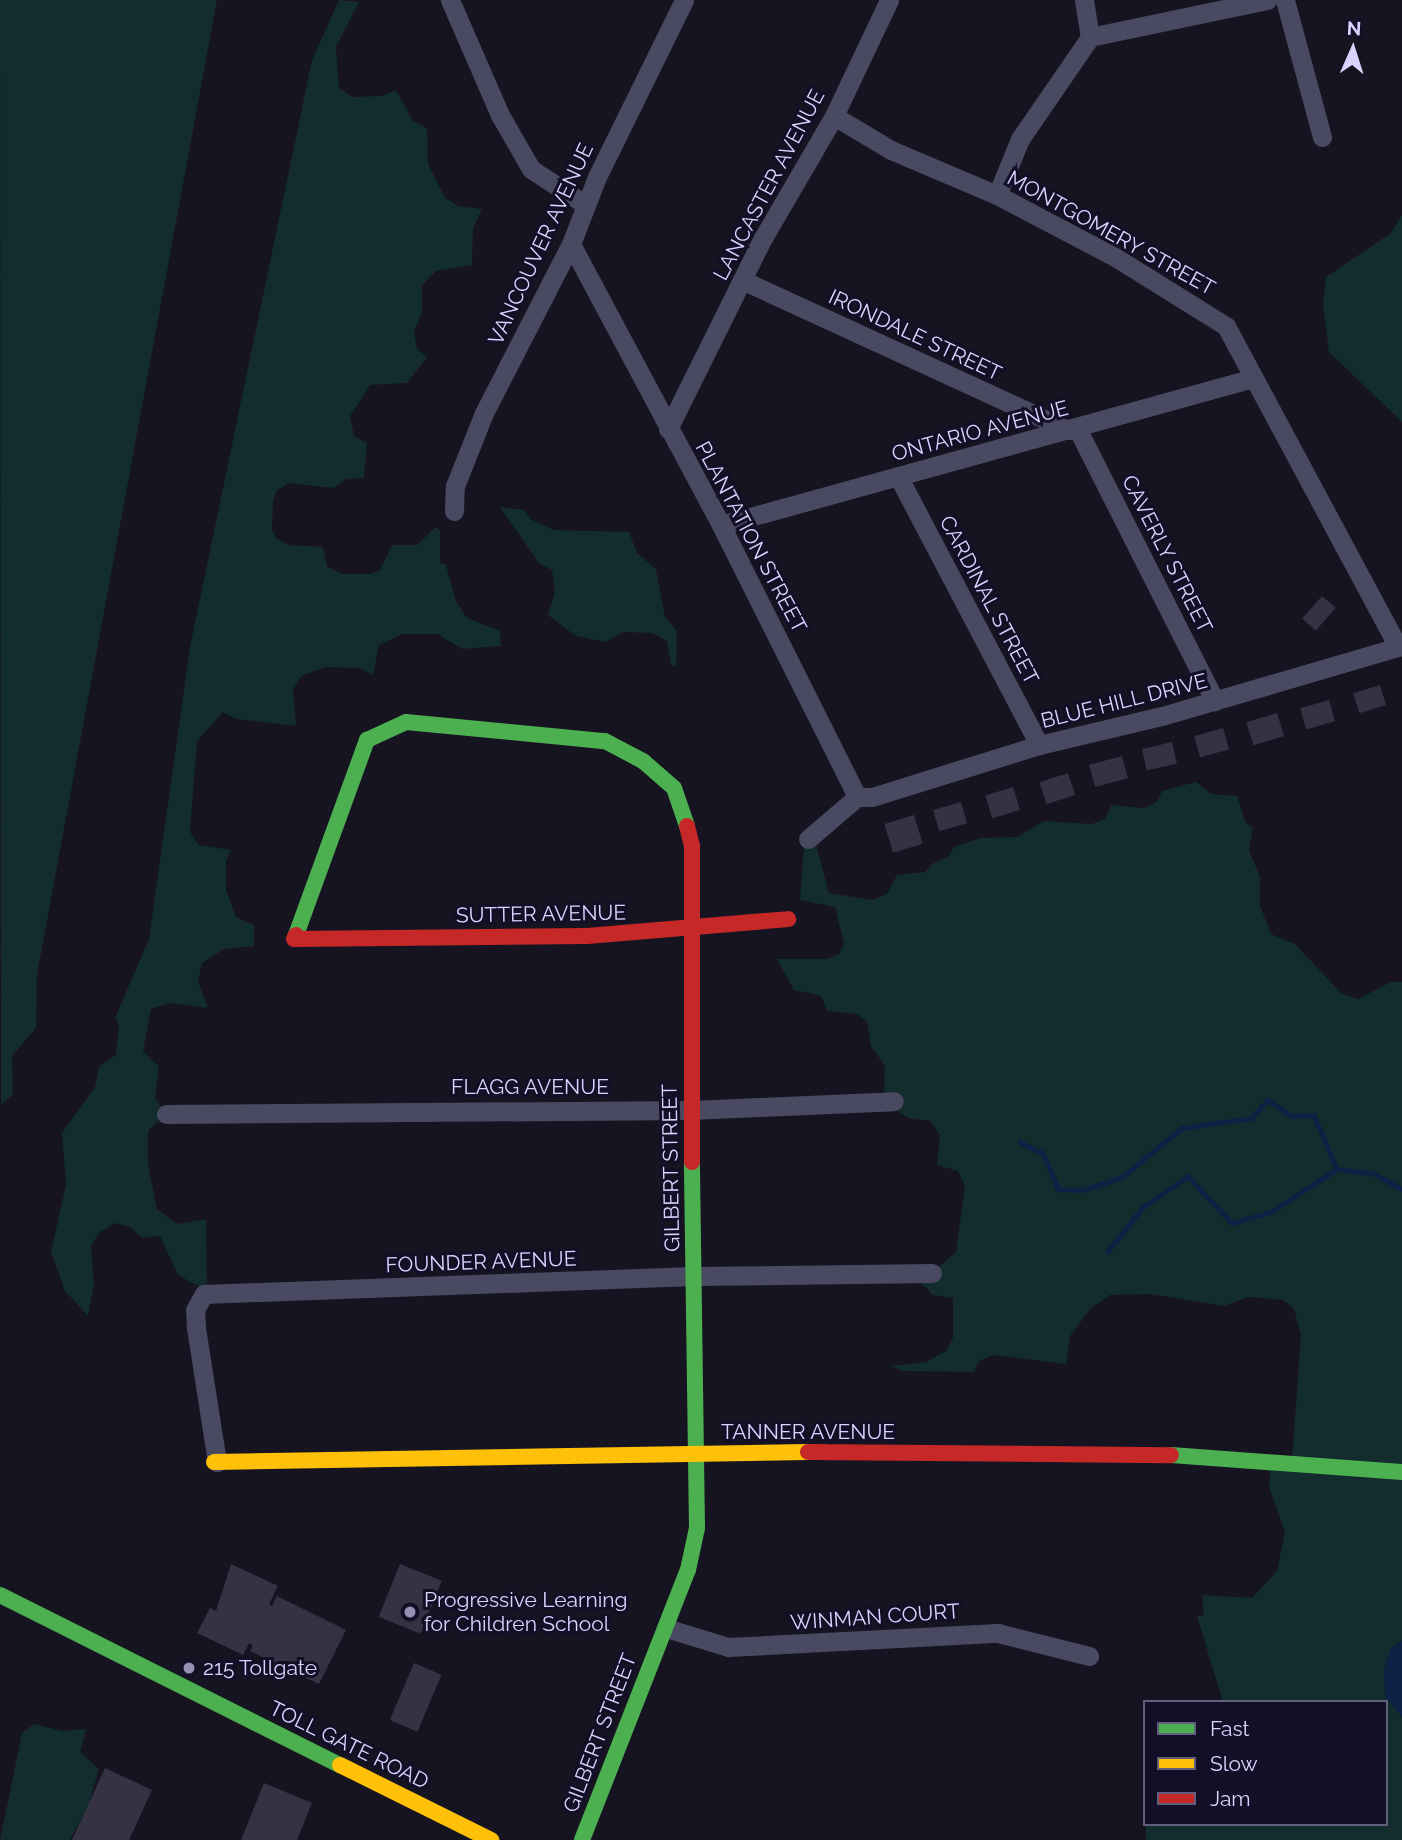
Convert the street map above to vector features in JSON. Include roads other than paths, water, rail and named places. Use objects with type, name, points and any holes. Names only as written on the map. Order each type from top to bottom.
[{"type":"street","points":[[450,0],[500,115],[531,169],[586,205]]},
{"type":"street","name":"VANCOUVER AVENUE","points":[[454,511],[455,486],[484,413],[571,244],[586,205],[684,0]]},
{"type":"street","name":"LANCASTER AVENUE","points":[[668,429],[743,280],[834,116],[890,0]]},
{"type":"street","points":[[998,195],[1020,139],[1090,37],[1084,0]]},
{"type":"street","points":[[1090,37],[1267,0]]},
{"type":"street","points":[[1285,0],[1322,137]]},
{"type":"street","name":"MONTGOMERY STREET","points":[[834,116],[891,149],[998,195],[1213,316],[1226,326],[1250,379],[1400,647]]},
{"type":"street","name":"PLANTATION STREET","points":[[571,244],[720,525],[857,797]]},
{"type":"street","name":"IRONDALE STREET","points":[[743,280],[1073,429]]},
{"type":"street","name":"ONTARIO AVENUE","points":[[720,525],[1250,379]]},
{"type":"street","name":"CAVERLY STREET","points":[[1073,429],[1215,701]]},
{"type":"street","name":"CARDINAL STREET","points":[[898,476],[1039,746]]},
{"type":"street","name":"BLUE HILL DRIVE","points":[[857,797],[896,790],[1039,746],[1215,701],[1400,647]]},
{"type":"street","name":"GILBERT STREET","points":[[294,939],[307,915],[352,769],[367,740],[379,731],[405,722],[605,741],[643,761],[674,788],[684,815],[692,846],[691,1110],[697,1528],[688,1570],[582,1840]]},
{"type":"street","points":[[808,839],[857,797]]},
{"type":"street","name":"SUTTER AVENUE","points":[[294,939],[587,936],[788,919]]},
{"type":"street","name":"FLAGG AVENUE","points":[[166,1114],[691,1110],[894,1101]]},
{"type":"street","name":"FOUNDER AVENUE","points":[[215,1462],[195,1319],[197,1302],[204,1294],[693,1276],[932,1273]]},
{"type":"street","name":"TANNER AVENUE","points":[[215,1462],[629,1457],[696,1452],[1194,1455],[1402,1472]]},
{"type":"street","name":"TOLL GATE ROAD","points":[[0,1595],[491,1840]]},
{"type":"street","name":"WINMAN COURT","points":[[666,1628],[728,1647],[998,1633],[1089,1656]]},
{"type":"water","points":[[1402,1641],[1402,1717],[1385,1696],[1384,1670],[1391,1648]]},
{"type":"waterway","points":[[1020,1142],[1043,1153],[1058,1189],[1083,1190],[1122,1177],[1182,1128],[1251,1118],[1268,1100],[1291,1116],[1314,1115],[1337,1169]]},
{"type":"waterway","points":[[1108,1251],[1142,1208],[1188,1176],[1232,1223],[1271,1212],[1337,1169],[1375,1174],[1402,1189]]},
{"type":"place","name":"Progressive Learning for Children School","points":[[410,1612]]},
{"type":"place","name":"215 Tollgate","points":[[189,1668]]}]
